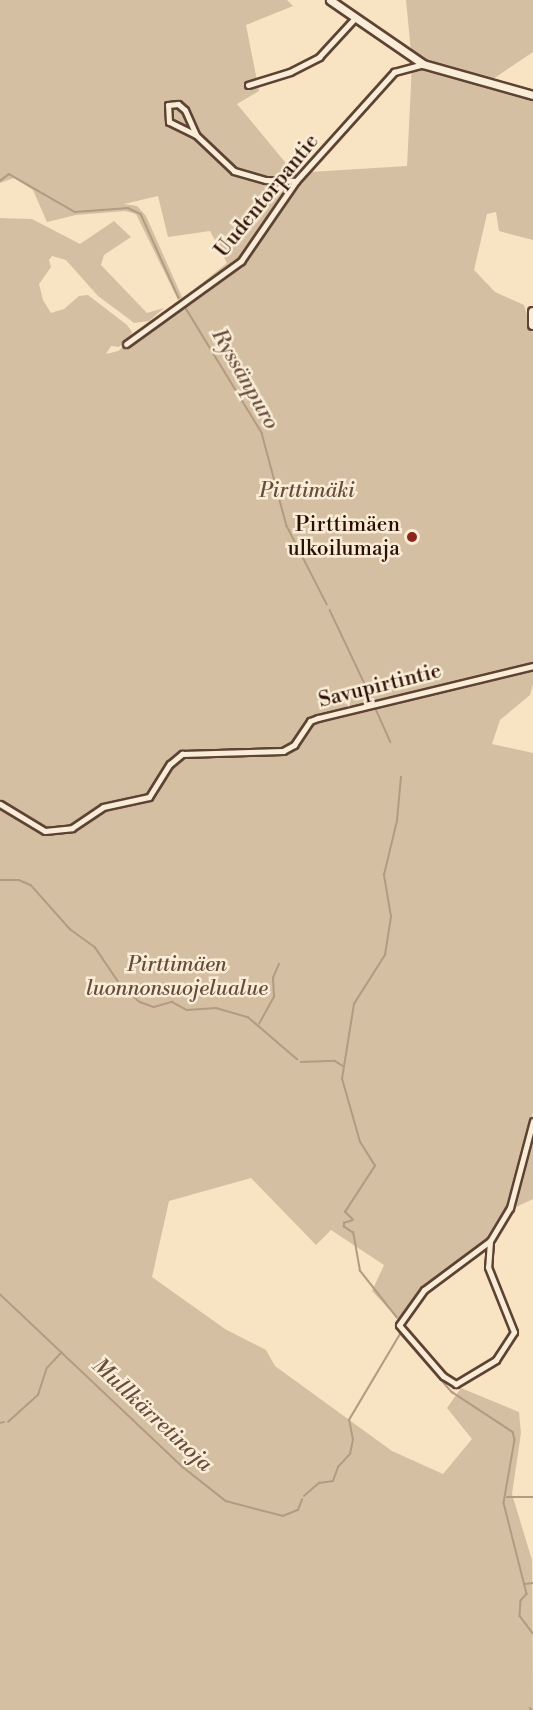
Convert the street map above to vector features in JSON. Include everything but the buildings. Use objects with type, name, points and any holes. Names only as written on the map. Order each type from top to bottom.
[{"type":"main road","points":[[533,312],[533,325]]},
{"type":"street","points":[[330,0],[423,64],[533,95]]},
{"type":"street","points":[[248,85],[290,72],[319,57],[355,18]]},
{"type":"street","name":"Uudentorpantie","points":[[126,344],[241,261],[296,181],[394,72],[423,64]]},
{"type":"street","points":[[196,135],[185,110],[178,104],[168,105],[169,122],[196,135],[234,171],[266,180],[296,181]]},
{"type":"street","name":"Savupirtintie","points":[[0,804],[45,831],[72,828],[103,807],[149,797],[170,764],[182,754],[284,751],[294,745],[310,721],[318,718],[533,666]]},
{"type":"street","points":[[490,1241],[488,1267],[514,1332],[496,1360],[456,1384],[443,1376],[399,1325],[424,1290],[490,1241],[510,1208],[533,1121]]},
{"type":"green space","name":"Pirttimäki","points":[[0,0],[287,0],[293,6],[246,25],[259,91],[237,104],[294,173],[407,166],[412,65],[533,98],[533,240],[499,231],[496,212],[487,214],[474,270],[495,292],[524,305],[533,334],[533,684],[530,695],[500,720],[492,744],[533,753],[533,1112],[506,1206],[486,1238],[423,1287],[400,1321],[372,1291],[384,1265],[331,1230],[316,1245],[251,1178],[169,1201],[152,1277],[225,1329],[266,1350],[275,1366],[392,1451],[443,1474],[472,1439],[447,1408],[461,1388],[519,1412],[521,1433],[512,1494],[532,1560],[533,1710],[0,1710],[0,218],[32,219],[80,244],[114,221],[131,237],[104,255],[101,265],[147,313],[164,308],[149,321],[134,323],[98,296],[66,260],[52,256],[49,260],[51,267],[39,284],[43,300],[51,313],[64,309],[79,296],[88,295],[127,325],[132,332],[129,338],[119,347],[111,346],[106,354],[118,351],[227,263],[210,231],[168,237],[158,196],[124,204],[137,206],[146,216],[182,297],[178,300],[136,214],[125,211],[76,215],[47,222],[33,190],[14,178],[0,183]]},
{"type":"green space","points":[[406,0],[533,0],[533,52],[490,81],[433,62],[411,52]]},
{"type":"green space","points":[[533,1137],[533,1199],[514,1208],[531,1141]]},
{"type":"waterway","name":"Ryssänpuro","points":[[0,181],[9,174],[75,212],[128,208],[141,214],[179,298]]},
{"type":"waterway","name":"Ryssänpuro","points":[[184,305],[262,433],[287,526],[327,604]]},
{"type":"waterway","name":"Ryssänpuro","points":[[330,610],[372,699]]},
{"type":"waterway","name":"Ryssänpuro","points":[[376,709],[391,742]]},
{"type":"waterway","name":"Ryssänpuro","points":[[397,1318],[360,1271],[353,1233],[344,1227],[344,1223],[353,1220],[345,1212],[375,1166],[360,1142],[342,1079],[354,1004],[385,955],[391,917],[384,875],[397,821],[401,777]]},
{"type":"waterway","points":[[0,880],[19,880],[31,885],[70,929],[95,947],[118,981]]},
{"type":"waterway","points":[[259,1024],[274,997],[273,978],[279,964]]},
{"type":"waterway","points":[[121,985],[140,1002],[154,1007],[172,1002],[187,1010],[216,1008],[248,1017],[297,1059]]},
{"type":"waterway","points":[[301,1062],[335,1061],[343,1066]]},
{"type":"waterway","name":"Mullkärretinoja","points":[[0,1294],[183,1467],[226,1501],[283,1516],[298,1510],[302,1500]]},
{"type":"waterway","name":"Ryssänpuro","points":[[400,1333],[452,1392],[513,1432],[515,1440],[504,1503],[527,1594],[521,1601],[520,1616],[533,1633]]},
{"type":"waterway","name":"Mullkärretinoja","points":[[304,1496],[319,1483],[333,1481],[338,1467],[350,1454],[353,1440],[349,1420],[400,1334]]},
{"type":"waterway","name":"Mullkärretinoja","points":[[8,1422],[38,1395],[47,1368],[61,1353]]},
{"type":"waterway","name":"Mullkärretinoja","points":[[0,1423],[4,1422]]},
{"type":"waterway","points":[[507,1497],[533,1497]]},
{"type":"waterway","points":[[525,1584],[533,1583]]},
{"type":"place","name":"Pirttimäen ulkoilumaja","points":[[412,537]]},
{"type":"park label","name":"Pirttimäen luonnonsuojelualue","points":[[177,977]]}]
